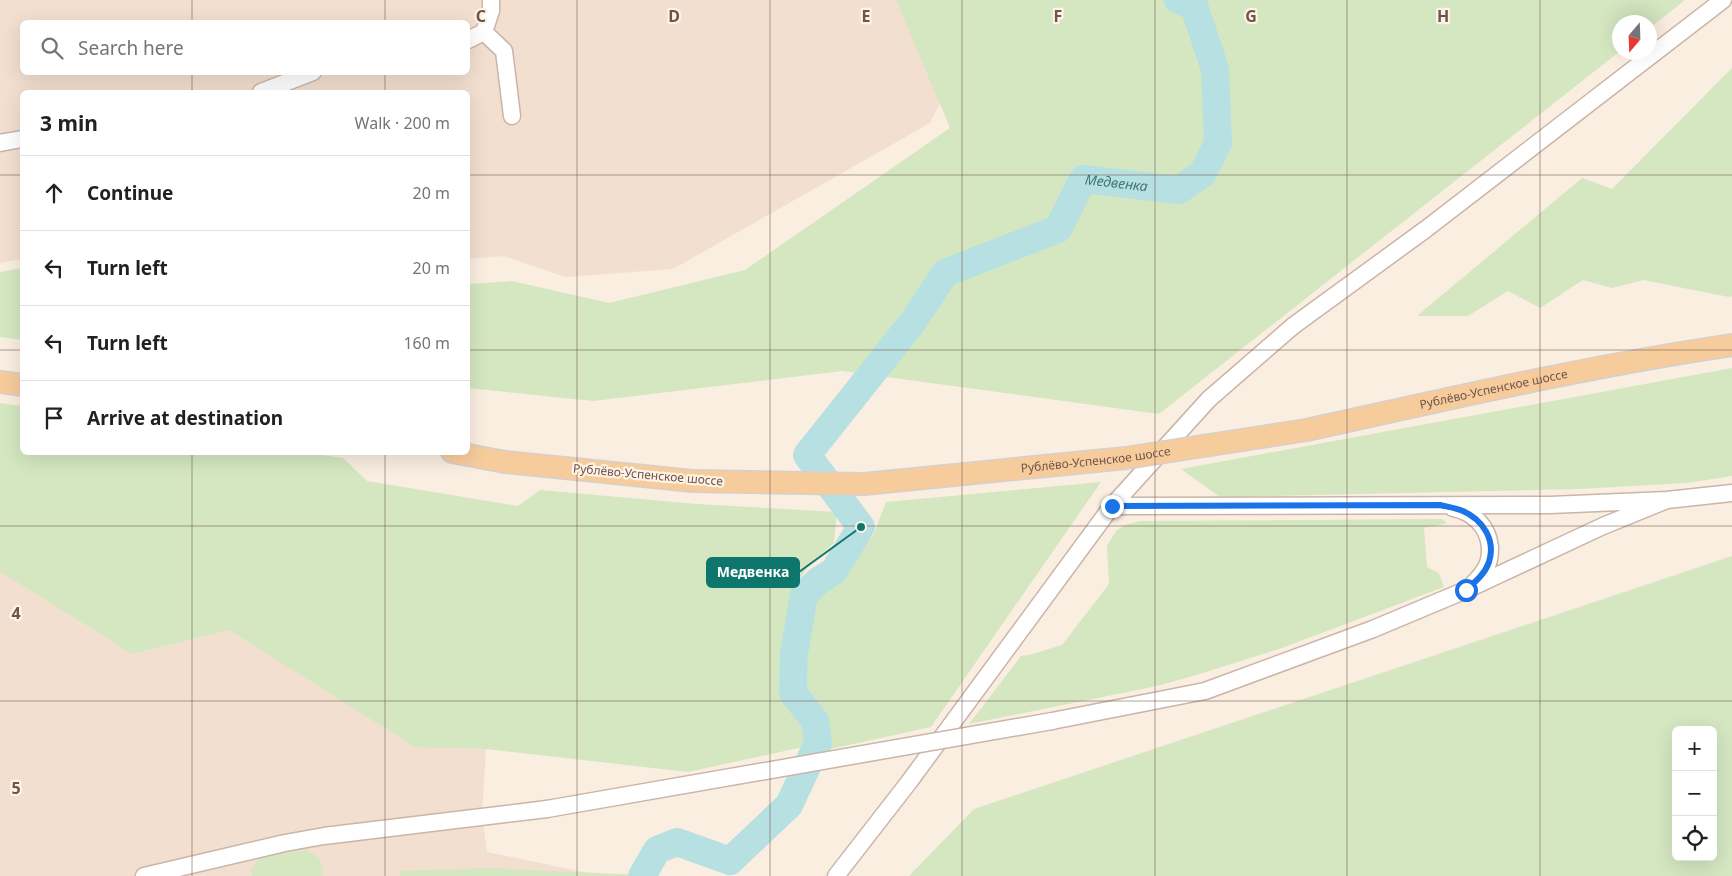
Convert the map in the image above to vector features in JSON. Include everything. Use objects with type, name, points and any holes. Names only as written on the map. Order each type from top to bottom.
[{"type":"main road","name":"Рублёво-Успенское шоссе","points":[[468,455],[505,462],[693,481],[864,484],[1126,458],[1306,430],[1542,379],[1668,354],[1732,345]]},
{"type":"main road","points":[[0,382],[20,385]]},
{"type":"street","points":[[470,39],[484,32],[491,11],[491,0]]},
{"type":"street","points":[[836,876],[909,782],[1112,506],[1210,399],[1293,326],[1426,229],[1723,0]]},
{"type":"street","points":[[484,32],[504,51],[512,116]]},
{"type":"street","points":[[266,90],[305,75]]},
{"type":"street","points":[[0,143],[20,139]]},
{"type":"street","points":[[1668,354],[1732,350]]},
{"type":"street","points":[[1112,506],[1550,505],[1667,500],[1731,493]]},
{"type":"street","points":[[144,876],[285,843],[324,836],[546,809],[1052,721],[1205,691],[1373,629],[1466,590],[1603,526],[1667,500]]},
{"type":"street","points":[[1440,505],[1462,510],[1474,517],[1484,526],[1489,538],[1488,563],[1480,577],[1466,590]]},
{"type":"shaded area","points":[[0,0],[993,0],[930,123],[673,269],[565,277],[504,256],[470,259],[470,90],[20,90],[20,259],[0,263]]},
{"type":"shaded area","points":[[0,572],[132,654],[229,630],[415,746],[486,749],[482,815],[487,852],[603,876],[0,876]]},
{"type":"green space","points":[[896,0],[1685,0],[1657,22],[1657,15],[1612,15],[1612,58],[1159,414],[842,371],[593,401],[470,388],[470,284],[512,281],[609,303],[745,270],[950,128]]},
{"type":"green space","points":[[1732,68],[1732,296],[1729,297],[1643,280],[1612,288],[1583,280],[1540,308],[1508,291],[1468,316],[1417,316],[1582,178],[1612,189]]},
{"type":"green space","points":[[20,268],[20,340],[0,337],[0,272]]},
{"type":"green space","points":[[1732,368],[1732,476],[1687,483],[1580,489],[1220,497],[1181,469]]},
{"type":"green space","points":[[0,403],[20,406],[20,455],[321,455],[343,458],[367,481],[518,506],[540,490],[697,504],[837,512],[834,543],[808,566],[791,594],[783,695],[805,727],[803,747],[688,772],[486,749],[415,747],[229,630],[132,654],[0,572]]},
{"type":"green space","points":[[1101,482],[931,727],[826,750],[824,721],[807,687],[809,607],[873,536],[886,502]]},
{"type":"green space","points":[[1442,519],[1447,523],[1424,528],[1427,567],[1439,573],[1444,587],[1282,648],[1193,676],[1157,686],[969,724],[1021,656],[1062,645],[1109,584],[1107,546],[1116,531],[1125,525],[1140,521]]},
{"type":"green space","points":[[1732,556],[1732,876],[909,876],[974,809]]},
{"type":"green space","points":[[307,850],[320,859],[323,876],[252,876],[251,871],[260,857]]},
{"type":"green space","points":[[488,868],[665,876],[400,876],[400,871]]},
{"type":"waterway","name":"Медвенка","points":[[642,876],[657,850],[677,842],[730,861],[789,805],[818,743],[815,721],[793,693],[794,654],[804,595],[818,581],[834,571],[861,527],[807,455],[912,323],[945,273],[1058,229],[1083,179],[1179,190],[1203,173],[1218,143],[1215,69],[1194,6],[1178,0]]},
{"type":"place","name":"Медвенка","points":[[861,527]]},
{"type":"route","points":[[1112,506],[1440,505],[1462,510],[1484,526],[1489,538],[1490,552],[1488,563],[1480,577],[1466,590]]}]
